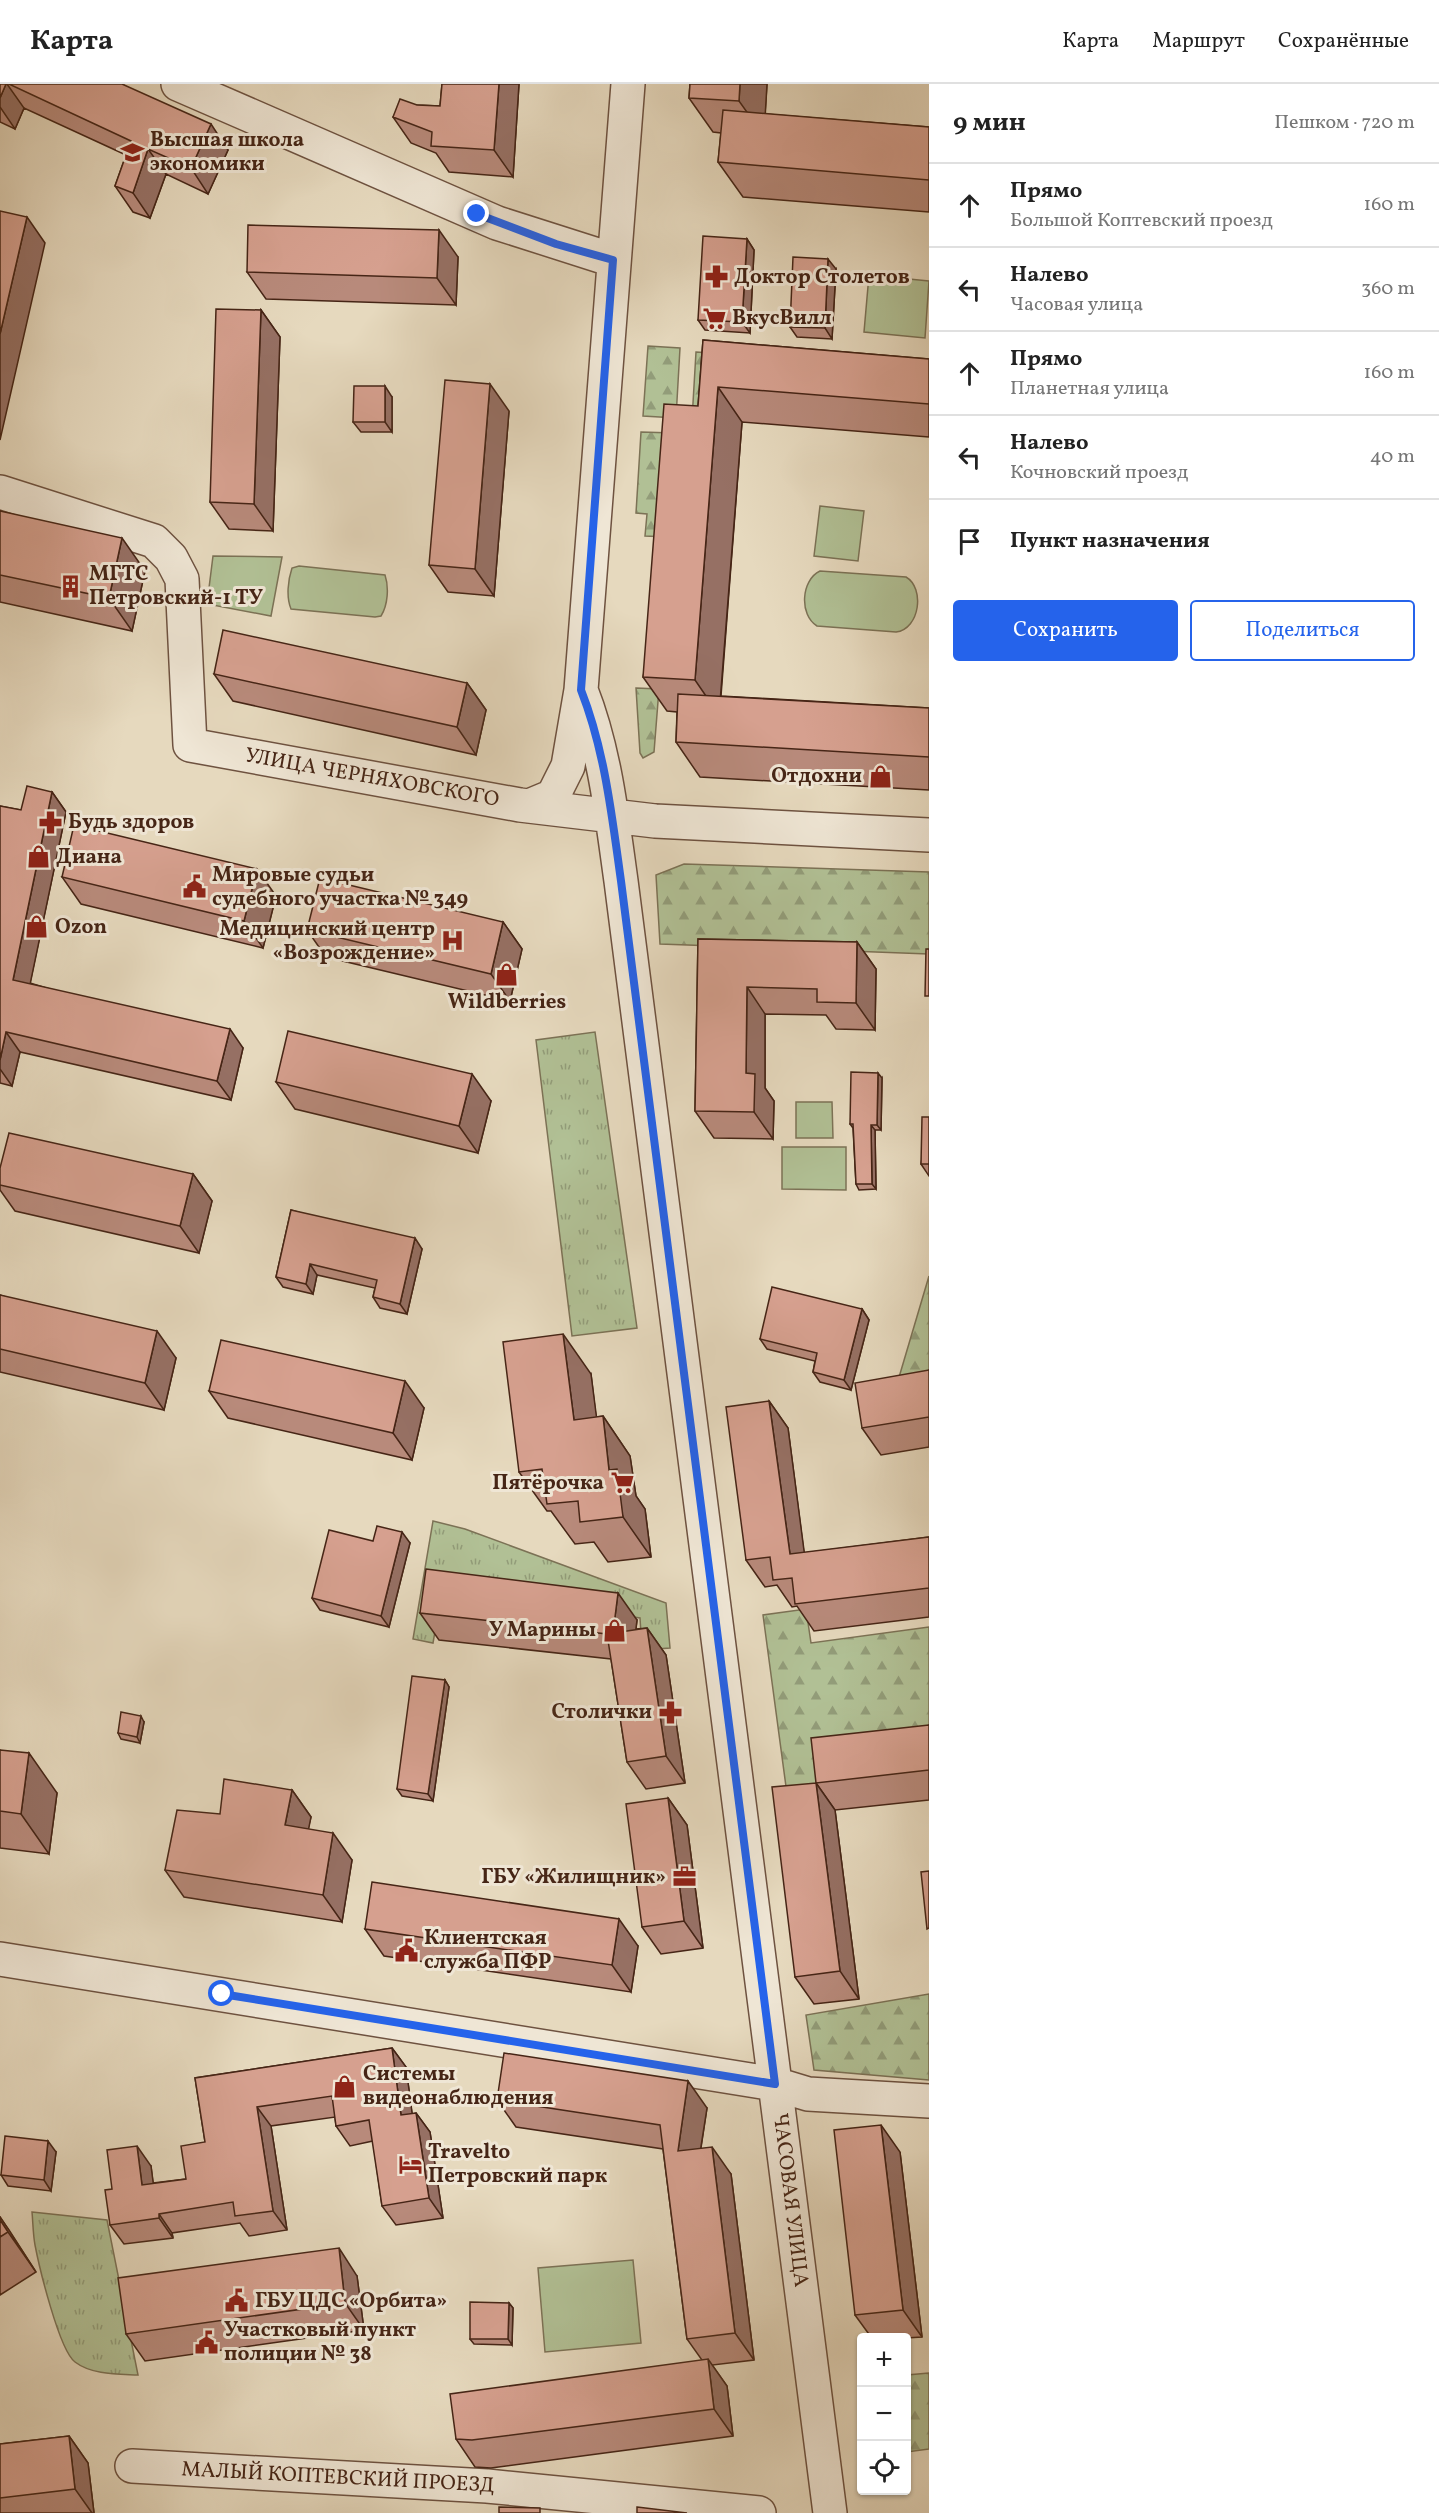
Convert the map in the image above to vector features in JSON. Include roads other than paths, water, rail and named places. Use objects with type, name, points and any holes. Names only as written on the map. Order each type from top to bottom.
[{"type":"street","points":[[178,84],[497,223],[613,260]]},
{"type":"street","points":[[529,806],[553,796],[568,766],[581,690],[628,84]]},
{"type":"street","name":"УЛИЦА ЧЕРНЯХОВСКОГО","points":[[0,492],[154,541],[171,558],[182,579],[190,745],[529,806],[655,821],[929,835]]},
{"type":"street","name":"ЧАСОВАЯ УЛИЦА","points":[[581,690],[588,708],[608,786],[612,815],[830,2513]]},
{"type":"street","points":[[0,1959],[775,2084],[807,2094],[929,2101]]},
{"type":"street","name":"МАЛЫЙ КОПТЕВСКИЙ ПРОЕЗД","points":[[132,2466],[486,2486],[587,2494],[759,2513]]},
{"type":"place","name":"Высшая школа экономики","points":[[132,152]]},
{"type":"place","name":"Доктор Столетов","points":[[716,277]]},
{"type":"place","name":"ВкусВилл","points":[[714,318]]},
{"type":"place","name":"МГТС Петровский-1 ТУ","points":[[71,586]]},
{"type":"place","name":"Отдохни","points":[[880,776]]},
{"type":"place","name":"Будь здоров","points":[[50,822]]},
{"type":"place","name":"Диана","points":[[38,857]]},
{"type":"place","name":"Мировые судьи судебного участка № 349","points":[[194,887]]},
{"type":"place","name":"Ozon","points":[[37,927]]},
{"type":"place","name":"Медицинский центр «Возрождение»","points":[[453,941]]},
{"type":"place","name":"Wildberries","points":[[507,974]]},
{"type":"place","name":"Пятёрочка","points":[[622,1483]]},
{"type":"place","name":"У Марины","points":[[614,1630]]},
{"type":"place","name":"Столички","points":[[670,1712]]},
{"type":"place","name":"ГБУ «Жилищник»","points":[[684,1877]]},
{"type":"place","name":"Клиентская служба ПФР","points":[[406,1950]]},
{"type":"place","name":"Системы видеонаблюдения","points":[[345,2086]]},
{"type":"place","name":"Travelto Петровский парк","points":[[410,2164]]},
{"type":"place","name":"ГБУ ЦДС «Орбита»","points":[[237,2301]]},
{"type":"place","name":"Участковый пункт полиции № 38","points":[[206,2342]]}]
